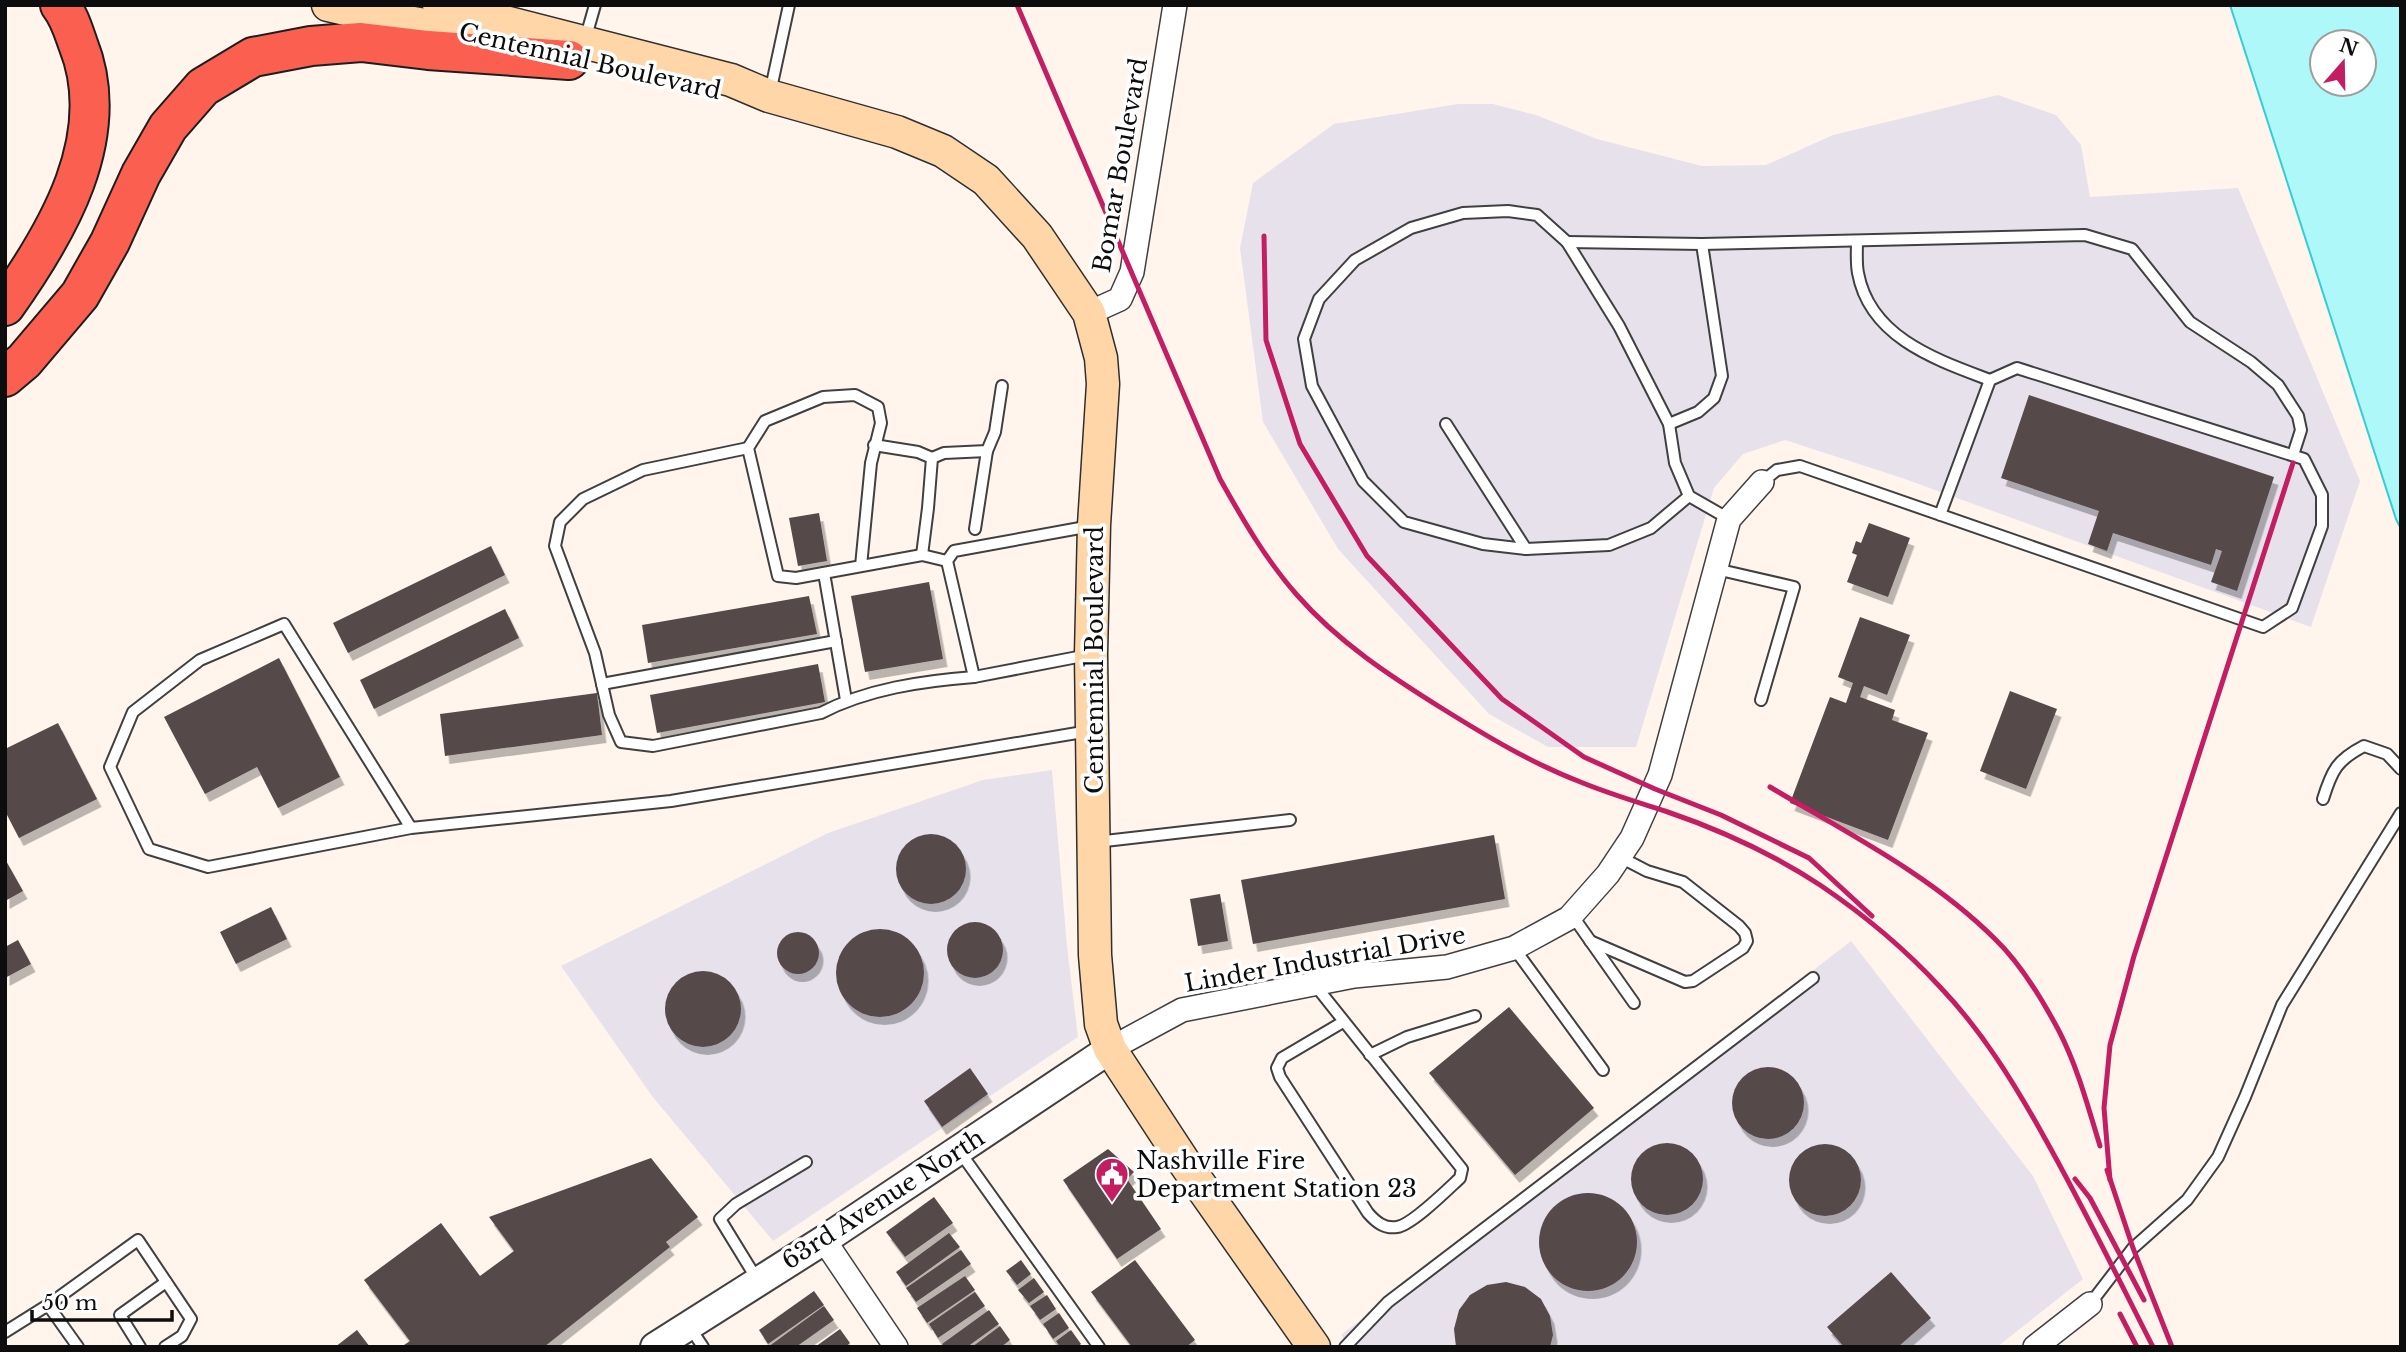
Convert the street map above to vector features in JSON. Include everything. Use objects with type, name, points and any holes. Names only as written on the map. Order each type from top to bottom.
[{"type":"highway","points":[[5,306],[53,232],[74,188],[85,144],[89,102],[84,58],[66,13],[60,5]]},
{"type":"highway","points":[[5,377],[24,361],[80,295],[110,242],[141,174],[168,127],[203,87],[253,57],[311,46],[361,42],[428,50],[579,51]]},
{"type":"main road","name":"Centennial Boulevard","points":[[328,5],[379,17],[579,51]]},
{"type":"main road","name":"Centennial Boulevard","points":[[439,5],[579,51]]},
{"type":"main road","name":"Centennial Boulevard","points":[[579,51],[580,60],[710,92],[769,96],[897,132],[943,151],[986,180],[1037,236],[1089,313],[1101,358],[1103,384],[1094,525],[1091,654],[1095,955],[1101,1024],[1110,1049],[1191,1173],[1314,1347]]},
{"type":"street","name":"Bomar Boulevard","points":[[1089,313],[1119,299],[1132,272],[1174,5]]},
{"type":"street","name":"Linder Industrial Drive","points":[[1110,1049],[1182,1010],[1354,976],[1447,967],[1514,948],[1572,915],[1608,874],[1632,838],[1660,775],[1729,519],[1762,482]]},
{"type":"street","name":"63rd Avenue North","points":[[655,1347],[696,1336],[758,1281],[1110,1049]]},
{"type":"street","points":[[824,1240],[896,1347]]},
{"type":"street","points":[[2035,1347],[2090,1304]]},
{"type":"lane","points":[[579,51],[595,5]]},
{"type":"lane","points":[[769,96],[789,5]]},
{"type":"lane","points":[[1689,496],[1651,528],[1609,545],[1526,549],[1483,544],[1404,522],[1363,481],[1312,386],[1304,339],[1319,299],[1355,260],[1411,228],[1463,213],[1508,211],[1537,215],[1567,242],[1619,326],[1669,424],[1675,463],[1689,496],[1729,519]]},
{"type":"lane","points":[[1567,242],[1702,244],[2085,235],[2132,249],[2190,322],[2252,362],[2278,385],[2298,416],[2301,430],[2293,455]]},
{"type":"lane","points":[[1762,482],[1777,470],[1800,466],[2263,627],[2292,608],[2322,526],[2322,495],[2304,458],[2017,368],[1990,380],[1929,357],[1888,329],[1868,303],[1858,273],[1857,241]]},
{"type":"lane","points":[[1669,424],[1698,412],[1714,398],[1722,376],[1702,244]]},
{"type":"lane","points":[[1940,515],[1990,380]]},
{"type":"lane","points":[[975,529],[1002,386]]},
{"type":"lane","points":[[861,566],[874,445],[881,423],[878,407],[855,395],[823,397],[765,421],[748,448],[778,576],[796,578],[922,555],[947,561]]},
{"type":"lane","points":[[1446,424],[1526,549]]},
{"type":"lane","points":[[874,445],[918,452],[932,458],[944,453],[988,451]]},
{"type":"lane","points":[[748,448],[643,470],[583,499],[560,522],[555,546],[595,653],[609,715],[621,742],[653,746],[821,713],[846,700],[930,681],[974,677],[1091,654]]},
{"type":"lane","points":[[922,555],[932,458]]},
{"type":"lane","points":[[974,677],[947,561],[954,551],[1094,525]]},
{"type":"lane","points":[[1716,569],[1794,587],[1762,700]]},
{"type":"lane","points":[[824,573],[846,700]]},
{"type":"lane","points":[[411,828],[284,624],[200,660],[133,712],[110,768],[149,849],[208,866],[411,828],[671,801],[1092,731]]},
{"type":"lane","points":[[602,684],[835,642]]},
{"type":"lane","points":[[2323,799],[2332,772],[2347,755],[2364,746],[2387,754],[2401,769]]},
{"type":"lane","points":[[2090,1304],[2133,1248],[2187,1200],[2218,1157],[2282,1005],[2329,925],[2401,813]]},
{"type":"lane","points":[[1093,842],[1290,820]]},
{"type":"lane","points":[[1590,941],[1685,982],[1693,981],[1743,948],[1747,941],[1739,926],[1684,882],[1647,872],[1620,857]]},
{"type":"lane","points":[[1572,915],[1634,1003]]},
{"type":"lane","points":[[1514,948],[1603,1070]]},
{"type":"lane","points":[[1345,1347],[1388,1302],[1813,978]]},
{"type":"lane","points":[[1315,985],[1461,1166],[1461,1178],[1403,1226],[1390,1227],[1376,1223],[1277,1069],[1282,1058],[1343,1022]]},
{"type":"lane","points":[[1370,1055],[1407,1037],[1475,1016]]},
{"type":"lane","points":[[959,1150],[1099,1347]]},
{"type":"lane","points":[[758,1281],[720,1219],[736,1204],[806,1162]]},
{"type":"lane","points":[[5,1332],[48,1305],[138,1240],[191,1319],[182,1336],[165,1347]]},
{"type":"lane","points":[[140,1347],[120,1315],[166,1282]]},
{"type":"lane","points":[[48,1305],[76,1346]]},
{"type":"shaded area","points":[[1998,95],[2056,115],[2081,145],[2090,197],[2238,188],[2360,481],[2311,627],[1902,478],[1785,440],[1743,454],[1714,488],[1636,747],[1548,747],[1489,714],[1338,549],[1263,422],[1240,248],[1253,183],[1334,124],[1458,104],[1493,104],[1536,115],[1597,139],[1702,166],[1766,165],[1833,135]]},
{"type":"shaded area","points":[[1052,770],[1067,946],[1078,1037],[773,1241],[652,1096],[561,966],[828,833],[983,780]]},
{"type":"shaded area","points":[[1851,941],[2033,1176],[2083,1279],[1997,1347],[1349,1347],[1341,1335]]},
{"type":"water","points":[[2230,5],[2401,5],[2401,529],[2396,519]]},
{"type":"building","points":[[2029,395],[2274,477],[2237,591],[2211,582],[2222,551],[2216,549],[2211,565],[2113,533],[2107,551],[2088,544],[2099,511],[2001,478]]},
{"type":"building","points":[[819,513],[827,561],[798,566],[789,518]]},
{"type":"building","points":[[1869,523],[1910,538],[1888,597],[1847,582],[1857,555],[1852,553],[1856,541],[1861,543]]},
{"type":"building","points":[[491,546],[505,575],[348,653],[333,623]]},
{"type":"building","points":[[929,582],[943,659],[865,672],[851,596]]},
{"type":"building","points":[[809,596],[817,634],[648,663],[642,625]]},
{"type":"building","points":[[505,609],[519,638],[374,709],[360,680]]},
{"type":"building","points":[[1860,617],[1910,635],[1887,695],[1864,686],[1860,697],[1895,710],[1892,720],[1928,733],[1888,840],[1790,803],[1830,697],[1846,703],[1853,683],[1838,677]]},
{"type":"building","points":[[279,658],[340,777],[278,808],[257,767],[205,794],[164,717]]},
{"type":"building","points":[[818,664],[825,702],[657,733],[650,695]]},
{"type":"building","points":[[2010,691],[2057,709],[2026,789],[1980,771]]},
{"type":"building","points":[[597,693],[602,735],[445,756],[440,714]]},
{"type":"building","points":[[58,723],[97,799],[19,838],[5,811],[5,749]]},
{"type":"building","points":[[931,834],[956,844],[966,869],[956,894],[931,904],[906,894],[896,869],[906,844]]},
{"type":"building","points":[[1494,835],[1505,899],[1253,944],[1241,880]]},
{"type":"building","points":[[5,859],[23,891],[5,901]]},
{"type":"building","points":[[1220,894],[1228,941],[1198,946],[1190,899]]},
{"type":"building","points":[[271,907],[287,939],[236,964],[220,932]]},
{"type":"building","points":[[970,922],[980,922],[995,930],[1001,939],[1001,961],[995,970],[980,978],[970,978],[952,966],[947,955],[947,945],[959,927]]},
{"type":"building","points":[[880,929],[905,936],[917,948],[924,973],[917,998],[905,1010],[880,1017],[855,1010],[843,998],[836,973],[843,948],[855,936]]},
{"type":"building","points":[[798,932],[813,938],[819,953],[813,968],[798,974],[783,968],[777,953],[783,938]]},
{"type":"building","points":[[18,940],[31,964],[5,978],[5,947]]},
{"type":"building","points":[[703,971],[718,974],[730,982],[738,994],[741,1009],[738,1024],[730,1036],[718,1044],[703,1047],[688,1044],[676,1036],[668,1024],[665,1009],[668,994],[676,982],[688,974]]},
{"type":"building","points":[[1509,1007],[1594,1108],[1515,1175],[1429,1073]]},
{"type":"building","points":[[1768,1067],[1788,1073],[1798,1083],[1804,1103],[1798,1123],[1788,1133],[1768,1139],[1748,1133],[1738,1123],[1732,1103],[1738,1083],[1748,1073]]},
{"type":"building","points":[[970,1068],[988,1094],[942,1127],[924,1101]]},
{"type":"building","points":[[1667,1143],[1687,1149],[1697,1159],[1703,1179],[1697,1199],[1687,1209],[1667,1215],[1647,1209],[1637,1199],[1631,1179],[1637,1159],[1647,1149]]},
{"type":"building","points":[[1825,1144],[1845,1150],[1855,1160],[1861,1180],[1855,1200],[1845,1210],[1825,1216],[1805,1210],[1795,1200],[1789,1180],[1795,1160],[1805,1150]]},
{"type":"building","name":"Nashville Fire Department Station 23","points":[[1108,1149],[1134,1172],[1127,1179],[1161,1229],[1117,1259],[1063,1180]]},
{"type":"building","points":[[651,1158],[698,1217],[666,1242],[670,1247],[544,1347],[401,1347],[410,1341],[364,1280],[441,1223],[480,1276],[514,1251],[489,1217]]},
{"type":"building","points":[[1588,1193],[1607,1197],[1623,1207],[1633,1223],[1637,1242],[1633,1261],[1623,1277],[1607,1287],[1588,1291],[1569,1287],[1553,1277],[1543,1261],[1539,1242],[1543,1223],[1553,1207],[1569,1197]]},
{"type":"building","points":[[934,1197],[953,1223],[905,1257],[886,1232]]},
{"type":"building","points":[[949,1233],[960,1247],[906,1286],[896,1272]]},
{"type":"building","points":[[961,1250],[971,1264],[916,1302],[906,1288]]},
{"type":"building","points":[[1021,1260],[1031,1274],[1017,1285],[1006,1271]]},
{"type":"building","points":[[1135,1260],[1195,1340],[1186,1347],[1132,1347],[1091,1292]]},
{"type":"building","points":[[1891,1272],[1931,1318],[1898,1347],[1844,1347],[1827,1327]]},
{"type":"building","points":[[965,1276],[975,1290],[927,1323],[917,1308]]},
{"type":"building","points":[[1034,1278],[1044,1292],[1029,1303],[1018,1290]]},
{"type":"building","points":[[1506,1282],[1525,1287],[1541,1299],[1550,1316],[1553,1335],[1550,1347],[1456,1347],[1454,1329],[1459,1310],[1470,1295],[1487,1285]]},
{"type":"building","points":[[814,1291],[824,1305],[768,1344],[759,1330]]},
{"type":"building","points":[[975,1292],[985,1306],[938,1338],[929,1324]]},
{"type":"building","points":[[1047,1295],[1056,1309],[1040,1320],[1030,1306]]},
{"type":"building","points":[[824,1306],[834,1320],[796,1347],[768,1347]]},
{"type":"building","points":[[989,1310],[999,1324],[967,1347],[944,1347],[942,1344]]},
{"type":"building","points":[[1059,1313],[1069,1328],[1053,1339],[1043,1324]]},
{"type":"building","points":[[1000,1326],[1010,1340],[1001,1347],[972,1347]]},
{"type":"building","points":[[840,1329],[850,1343],[845,1347],[815,1347]]},
{"type":"building","points":[[357,1330],[370,1347],[335,1347]]},
{"type":"building","points":[[1071,1330],[1081,1344],[1077,1347],[1060,1347],[1056,1341]]},
{"type":"railway","points":[[1017,5],[1220,479],[1265,554],[1297,595],[1330,628],[1384,671],[1494,740],[1564,776],[1665,811],[1745,843],[1836,896],[1899,946],[1956,1005],[2009,1077],[2072,1187],[2153,1347]]},
{"type":"railway","points":[[1264,236],[1266,340],[1300,444],[1367,556],[1502,699],[1584,757],[1721,815],[1809,858],[1872,916]]},
{"type":"railway","points":[[2110,1180],[2104,1108],[2110,1045],[2134,956],[2293,463]]},
{"type":"railway","points":[[1770,787],[1916,875],[1970,916],[2005,949],[2030,982],[2066,1045],[2100,1146]]},
{"type":"railway","points":[[2107,1170],[2133,1248],[2172,1347]]},
{"type":"railway","points":[[2075,1179],[2090,1198],[2144,1300]]},
{"type":"railway","points":[[2120,1314],[2137,1347]]},
{"type":"place","name":"Nashville Fire Department Station 23","points":[[1112,1204]]}]
